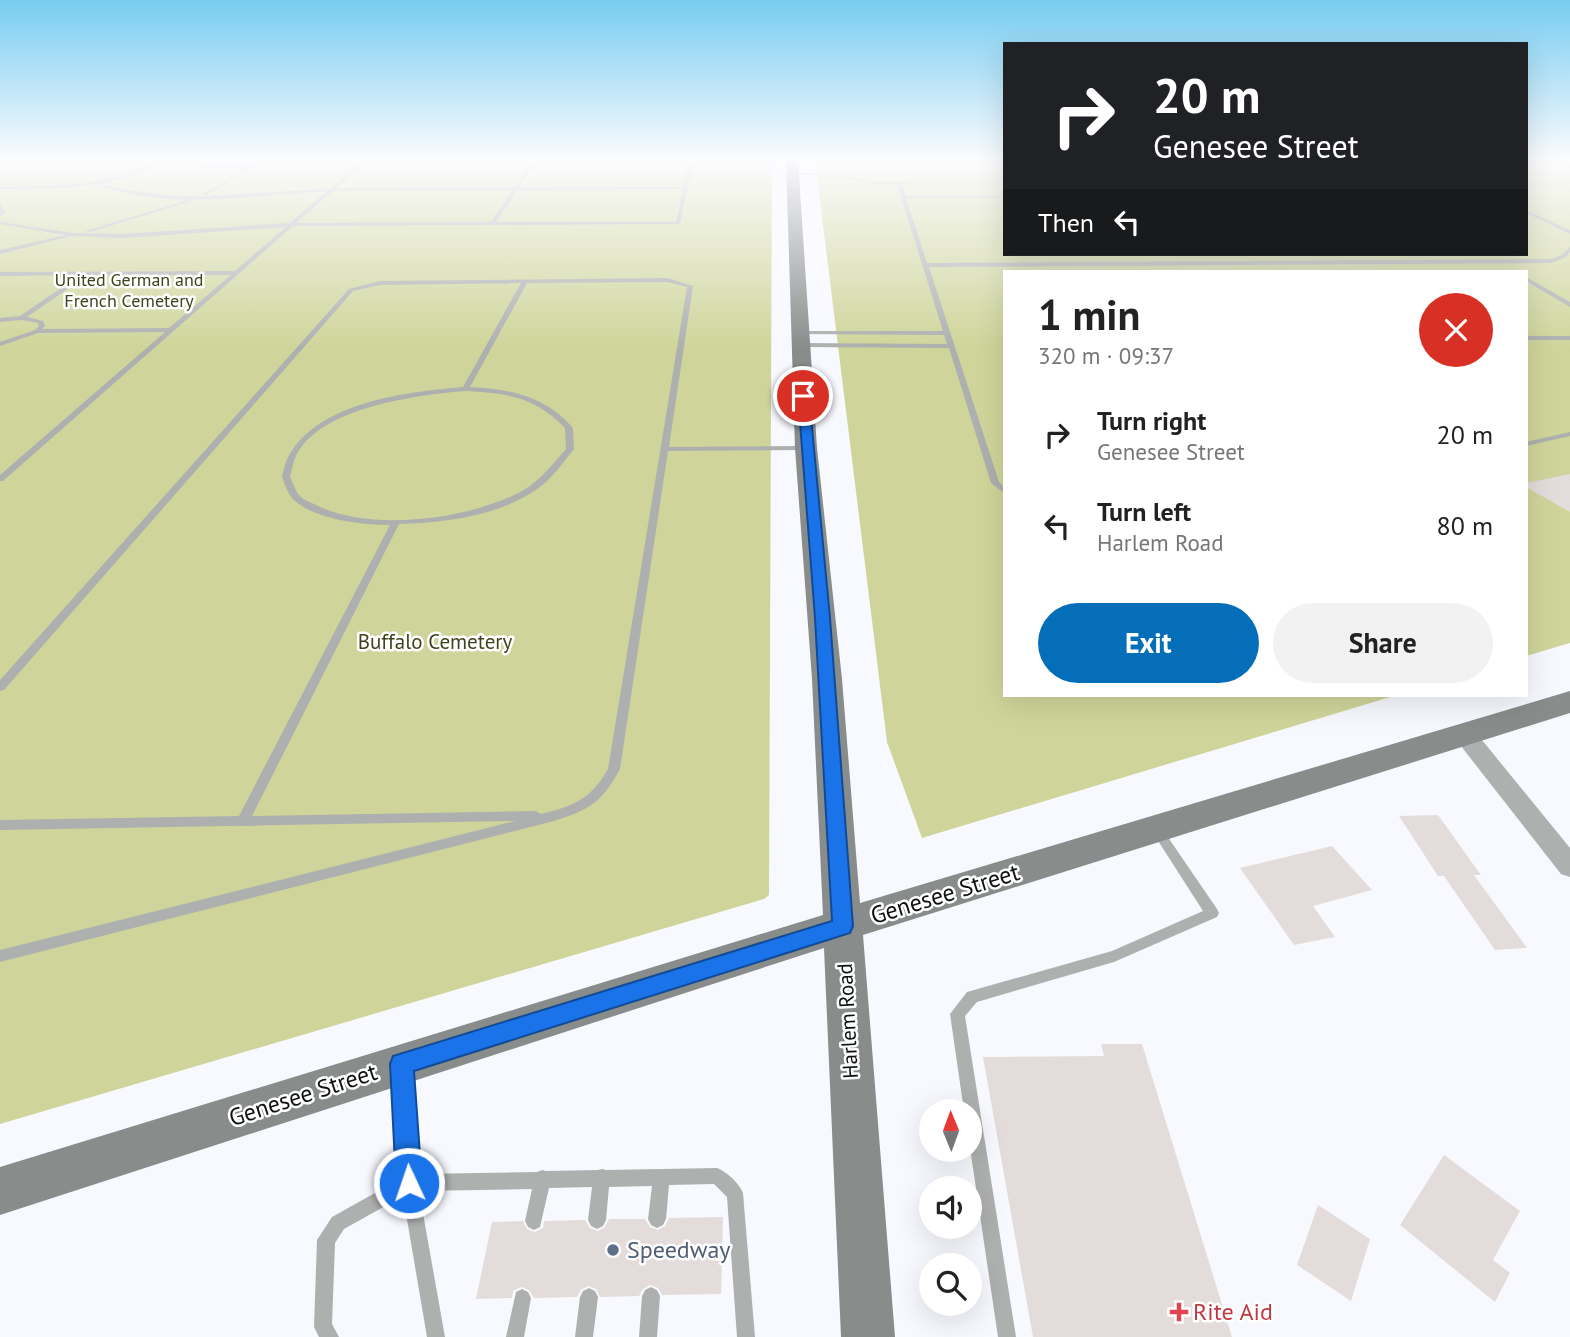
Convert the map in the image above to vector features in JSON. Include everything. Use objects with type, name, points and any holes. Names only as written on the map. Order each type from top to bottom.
[{"type":"main road","name":"Harlem Road","points":[[796,222],[806,448],[823,618],[868,1337]]},
{"type":"main road","name":"Genesee Street","points":[[0,1191],[842,926],[1570,702]]},
{"type":"street","points":[[1465,734],[1570,867]]},
{"type":"lane","points":[[0,252],[124,222]]},
{"type":"lane","points":[[0,479],[293,222]]},
{"type":"lane","points":[[0,223],[74,235],[152,236],[290,225],[678,222]]},
{"type":"lane","points":[[912,222],[995,483],[1003,490]]},
{"type":"lane","points":[[1550,222],[1570,232]]},
{"type":"lane","points":[[925,265],[1552,261],[1564,256],[1570,249]]},
{"type":"lane","points":[[1272,256],[1281,263]]},
{"type":"lane","points":[[1498,262],[1512,270]]},
{"type":"lane","points":[[1066,264],[1070,270]]},
{"type":"lane","points":[[0,274],[238,273]]},
{"type":"lane","points":[[22,318],[86,274]]},
{"type":"lane","points":[[1528,280],[1570,305]]},
{"type":"lane","points":[[0,687],[348,292],[380,283],[667,281],[690,286],[614,769],[601,793],[582,807],[554,816],[0,956]]},
{"type":"lane","points":[[465,389],[525,282]]},
{"type":"lane","points":[[0,320],[22,318],[41,322],[43,326],[37,331]]},
{"type":"lane","points":[[0,344],[37,331],[170,331]]},
{"type":"lane","points":[[800,339],[947,333]]},
{"type":"lane","points":[[1528,338],[1570,338]]},
{"type":"lane","points":[[800,339],[951,346]]},
{"type":"lane","points":[[465,389],[525,397],[553,410],[569,428],[569,450],[541,483],[501,504],[450,518],[395,524],[327,515],[297,499],[286,477],[293,453],[305,439],[336,419],[376,403],[420,393],[465,389]]},
{"type":"lane","points":[[1528,444],[1570,434]]},
{"type":"lane","points":[[664,449],[806,448]]},
{"type":"lane","points":[[243,821],[395,524]]},
{"type":"lane","points":[[0,825],[554,816]]},
{"type":"lane","points":[[1007,1337],[957,1014],[972,997],[1114,956],[1212,912],[1156,830]]},
{"type":"lane","points":[[401,1064],[409,1183],[436,1337]]},
{"type":"lane","points":[[330,1337],[323,1327],[326,1240],[338,1223],[409,1183],[717,1176],[735,1193],[746,1337]]},
{"type":"lane","points":[[597,1220],[602,1177]]},
{"type":"lane","points":[[657,1219],[661,1177]]},
{"type":"lane","points":[[534,1221],[542,1178]]},
{"type":"lane","points":[[648,1337],[651,1296]]},
{"type":"lane","points":[[583,1337],[589,1297]]},
{"type":"lane","points":[[515,1337],[522,1298]]},
{"type":"green space","name":"Buffalo Cemetery","points":[[0,222],[772,222],[769,895],[764,899],[0,1124]]},
{"type":"green space","points":[[823,222],[1003,222],[1003,256],[1528,256],[1528,222],[1570,222],[1570,643],[1528,655],[1528,270],[1003,270],[1003,697],[1390,697],[922,838],[887,742]]},
{"type":"building","points":[[1570,474],[1570,512],[1528,488],[1528,483]]},
{"type":"building","points":[[1438,815],[1481,875],[1474,875],[1527,948],[1495,950],[1444,876],[1438,876],[1399,816]]},
{"type":"building","points":[[1332,846],[1372,890],[1313,906],[1335,937],[1294,945],[1240,868]]},
{"type":"building","name":"Rite Aid","points":[[1101,1044],[1142,1044],[1232,1337],[1033,1337],[983,1057],[1104,1056]]},
{"type":"building","points":[[1444,1155],[1520,1211],[1493,1260],[1510,1273],[1495,1302],[1400,1225]]},
{"type":"building","points":[[1318,1205],[1370,1239],[1351,1301],[1297,1265]]},
{"type":"building","points":[[723,1217],[721,1294],[662,1295],[658,1288],[650,1285],[643,1289],[639,1296],[600,1297],[596,1289],[588,1286],[581,1290],[577,1297],[534,1298],[529,1290],[521,1287],[513,1291],[512,1298],[476,1299],[492,1222],[523,1221],[527,1229],[535,1232],[543,1228],[544,1221],[585,1220],[590,1228],[598,1231],[605,1227],[609,1219],[645,1219],[650,1227],[658,1230],[665,1226],[669,1218]]},
{"type":"place","name":"Speedway","points":[[613,1250]]},
{"type":"place","name":"Rite Aid","points":[[1179,1312]]},
{"type":"route","points":[[409,1183],[401,1064],[556,1018],[842,926],[823,618],[803,396]]},
{"type":"park label","name":"United German and French Cemetery","points":[[129,290]]}]
